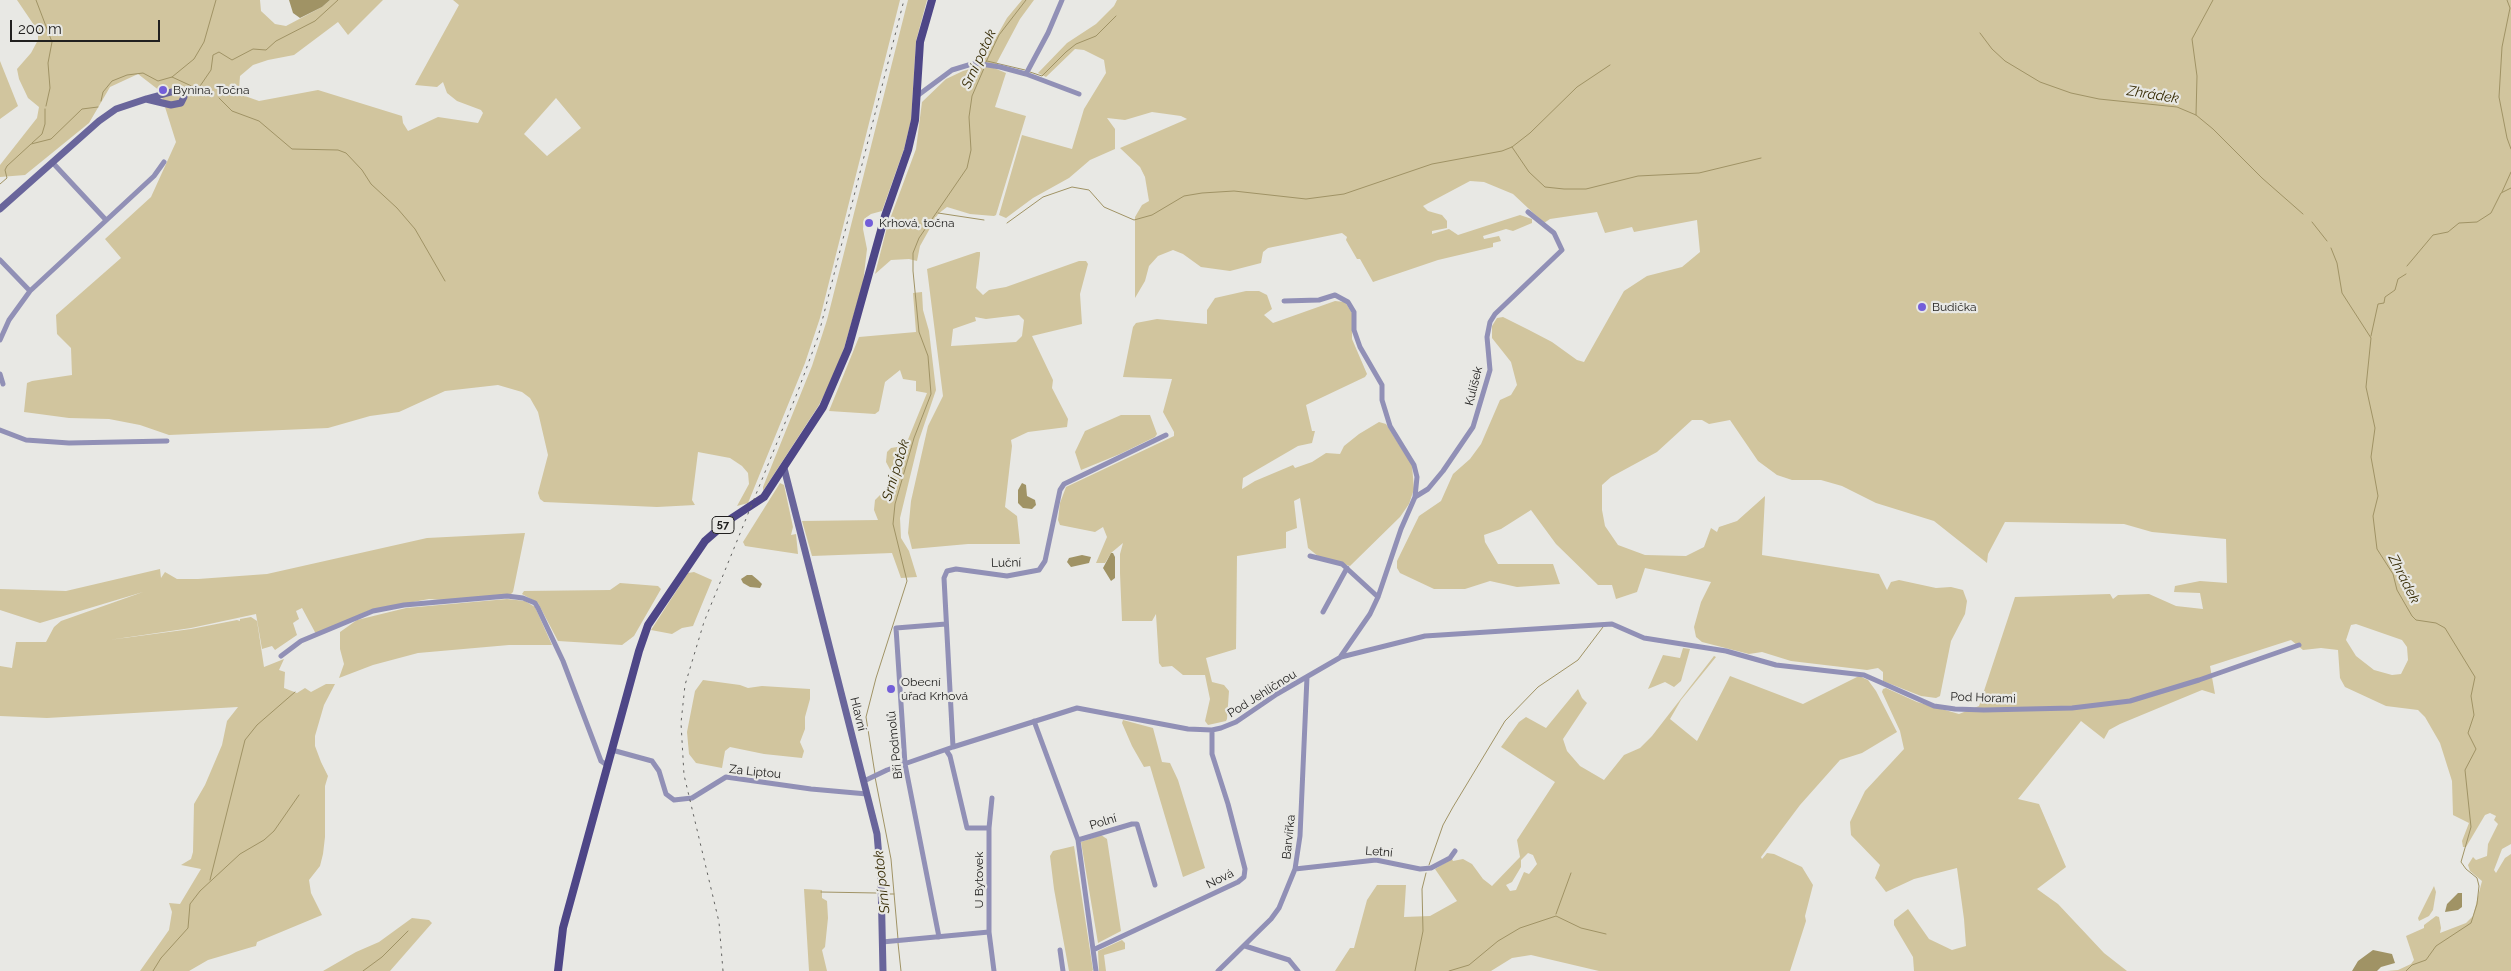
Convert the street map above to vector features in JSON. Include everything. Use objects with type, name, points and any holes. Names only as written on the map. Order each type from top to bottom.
[{"type":"main road","name":"57","points":[[558,971],[563,928],[641,642],[654,614],[705,542],[729,520],[759,502],[784,468],[823,407],[848,349],[881,227],[908,150],[917,96],[920,42],[932,0]]},
{"type":"street","points":[[1026,74],[1048,33],[1062,0]]},
{"type":"street","points":[[917,96],[952,70],[964,65],[985,64],[1026,74],[1079,94]]},
{"type":"street","points":[[0,209],[108,114],[123,106],[146,98]]},
{"type":"street","points":[[52,162],[106,220]]},
{"type":"street","points":[[0,340],[9,320],[30,291],[154,176],[164,162]]},
{"type":"street","name":"Kulíšek","points":[[1415,497],[1428,489],[1443,471],[1472,428],[1490,370],[1487,337],[1494,314],[1562,250],[1554,233],[1528,212]]},
{"type":"street","points":[[0,260],[30,291]]},
{"type":"street","name":"Kulíšek","points":[[1284,301],[1320,300],[1335,295],[1348,302],[1354,312],[1354,330],[1360,347],[1382,386],[1382,400],[1390,426],[1414,465],[1417,477],[1415,497],[1401,529],[1378,597],[1341,657]]},
{"type":"street","points":[[0,374],[3,384]]},
{"type":"street","points":[[0,430],[26,440],[69,443],[167,441]]},
{"type":"street","name":"Luční","points":[[953,747],[944,578],[948,571],[956,569],[1007,576],[1039,570],[1045,561],[1060,490],[1064,484],[1166,435]]},
{"type":"street","name":"Hlavní","points":[[784,468],[864,781],[880,852],[883,971]]},
{"type":"street","points":[[1310,556],[1342,564],[1378,597]]},
{"type":"street","points":[[1323,612],[1347,568]]},
{"type":"street","points":[[282,656],[301,641],[373,611],[404,605],[507,596],[523,598],[535,603],[538,608],[563,661],[602,761],[608,766]]},
{"type":"street","name":"Pod Jehličnou","points":[[864,781],[953,747],[1077,708],[1188,728],[1212,730],[1236,722],[1277,694],[1341,657],[1425,636],[1602,623],[1612,624],[1644,638]]},
{"type":"street","name":"Bří Podmolů","points":[[939,937],[905,764],[896,628],[946,624]]},
{"type":"street","name":"Pod Horami","points":[[1644,638],[1726,651],[1776,666],[1864,675],[1934,706],[1955,710],[2072,708],[2130,700],[2199,680],[2299,645]]},
{"type":"street","name":"Barvířka","points":[[1218,971],[1245,946],[1279,908],[1295,869],[1300,836],[1307,677]]},
{"type":"street","name":"Polní","points":[[1034,721],[1078,840],[1137,824],[1154,885]]},
{"type":"street","name":"Nová","points":[[1094,950],[1238,882],[1244,877],[1245,869],[1228,804],[1212,754],[1212,730]]},
{"type":"street","name":"Za Liptou","points":[[612,750],[645,757],[652,761],[659,771],[666,794],[674,800],[692,798],[726,777],[811,789],[867,794]]},
{"type":"street","points":[[946,750],[950,756],[967,828],[989,828]]},
{"type":"street","name":"U Bytovek","points":[[992,798],[989,828],[989,932],[994,971]]},
{"type":"street","points":[[1078,840],[1096,971]]},
{"type":"street","name":"Letní","points":[[1295,869],[1376,860],[1420,869],[1432,868],[1446,861],[1456,851]]},
{"type":"street","points":[[882,942],[989,932]]},
{"type":"street","points":[[1245,946],[1289,960],[1298,971]]},
{"type":"street","points":[[1060,950],[1063,971]]},
{"type":"shaded area","points":[[17,0],[260,0],[261,11],[275,24],[286,26],[322,7],[330,0],[383,0],[348,35],[338,22],[294,55],[253,65],[240,76],[239,90],[242,95],[259,101],[318,90],[402,116],[403,123],[408,131],[438,117],[478,123],[483,113],[481,110],[457,101],[447,93],[443,82],[437,87],[415,85],[459,5],[453,0],[900,0],[820,318],[805,363],[748,503],[737,506],[749,484],[748,473],[742,466],[730,458],[698,452],[692,500],[695,505],[657,507],[544,502],[540,499],[538,493],[548,455],[538,412],[530,398],[522,392],[498,385],[445,391],[399,412],[370,416],[328,428],[169,435],[140,425],[109,419],[69,418],[24,412],[27,383],[72,375],[71,348],[57,334],[56,315],[121,258],[105,239],[151,197],[176,142],[160,91],[138,74],[110,87],[89,123],[25,175],[0,177],[0,165],[37,118],[39,107],[28,98],[19,79],[17,69],[31,53],[38,40],[38,31]],"holes":[[[556,98],[581,128],[547,156],[524,134]]]},
{"type":"shaded area","points":[[289,0],[330,0],[322,7],[300,18],[293,13]]},
{"type":"shaded area","points":[[908,0],[927,0],[916,41],[911,120],[904,149],[882,211],[871,214],[864,219],[863,229],[867,249],[863,283],[844,348],[833,377],[819,405],[763,491],[812,366],[827,320]]},
{"type":"shaded area","points":[[1022,0],[1034,0],[1020,19],[994,68],[1006,73],[995,107],[1026,116],[996,215],[970,214],[947,207],[938,214],[920,246],[917,261],[909,259],[891,260],[875,274],[887,227],[916,149],[922,102],[946,79],[980,66],[1007,18]]},
{"type":"shaded area","points":[[1117,0],[2511,0],[2511,844],[2502,849],[2494,870],[2496,873],[2505,858],[2511,854],[2511,971],[2387,971],[2398,970],[2411,964],[2414,960],[2406,936],[2424,928],[2424,925],[2436,916],[2439,917],[2440,933],[2466,923],[2473,916],[2482,881],[2470,871],[2468,865],[2473,857],[2476,860],[2487,856],[2488,844],[2498,824],[2494,820],[2496,816],[2490,813],[2485,815],[2466,847],[2463,847],[2462,841],[2469,823],[2453,815],[2452,781],[2440,743],[2425,717],[2418,710],[2386,706],[2345,687],[2340,678],[2338,650],[2321,648],[2303,650],[2291,640],[2210,666],[2215,694],[2202,690],[2120,724],[2109,730],[2104,739],[2081,721],[2018,799],[2039,804],[2066,867],[2037,889],[2058,904],[2104,953],[2127,971],[1914,971],[1913,957],[1894,925],[1894,920],[1908,909],[1929,939],[1952,950],[1966,946],[1964,919],[1957,868],[1914,879],[1886,892],[1875,878],[1880,865],[1851,835],[1850,822],[1865,791],[1904,749],[1900,731],[1882,692],[1883,689],[1886,688],[1917,702],[1959,714],[1979,706],[2015,597],[2110,594],[2113,599],[2118,595],[2149,594],[2176,606],[2203,609],[2200,593],[2174,592],[2175,586],[2200,581],[2227,583],[2226,539],[2152,532],[2124,524],[2005,522],[1988,554],[1987,563],[1934,521],[1876,503],[1842,486],[1821,480],[1792,480],[1777,475],[1758,461],[1730,420],[1709,424],[1702,420],[1692,420],[1657,452],[1611,477],[1602,485],[1602,510],[1605,526],[1618,545],[1645,555],[1686,556],[1704,547],[1711,528],[1717,532],[1719,527],[1737,521],[1765,496],[1762,555],[1879,574],[1887,590],[1891,582],[1899,580],[1936,588],[1951,587],[1963,590],[1967,601],[1965,614],[1951,641],[1940,696],[1936,698],[1921,696],[1883,681],[1883,672],[1878,668],[1867,670],[1791,661],[1762,652],[1749,654],[1702,642],[1696,637],[1694,627],[1701,602],[1711,582],[1645,568],[1637,592],[1616,599],[1612,585],[1598,585],[1556,544],[1531,510],[1501,529],[1484,535],[1485,542],[1498,564],[1553,564],[1560,584],[1517,587],[1490,581],[1465,589],[1434,589],[1400,573],[1397,568],[1397,561],[1419,516],[1441,501],[1453,474],[1470,459],[1481,444],[1500,400],[1511,395],[1517,385],[1511,362],[1492,338],[1492,326],[1497,318],[1503,317],[1529,330],[1552,342],[1577,360],[1584,362],[1624,291],[1647,276],[1682,267],[1700,252],[1697,220],[1634,232],[1632,227],[1605,233],[1597,212],[1550,219],[1544,223],[1513,194],[1484,182],[1470,181],[1423,206],[1428,211],[1442,215],[1447,221],[1447,228],[1432,231],[1432,234],[1449,229],[1458,235],[1520,215],[1532,219],[1532,223],[1513,231],[1506,229],[1483,236],[1484,239],[1499,236],[1501,241],[1493,243],[1493,247],[1438,260],[1373,282],[1360,259],[1357,259],[1346,240],[1347,237],[1342,233],[1268,248],[1263,252],[1261,263],[1230,271],[1201,267],[1183,254],[1173,250],[1158,256],[1149,266],[1145,281],[1135,298],[1135,217],[1142,205],[1149,201],[1145,177],[1140,167],[1120,148],[1187,119],[1181,116],[1152,112],[1125,120],[1107,118],[1115,129],[1115,149],[1090,160],[1069,178],[1033,198],[1006,218],[999,215],[1022,135],[1072,149],[1084,109],[1106,73],[1104,60],[1084,50],[1075,49],[1046,77],[1038,73],[1067,43],[1096,24],[1114,6]],"holes":[[[2356,624],[2402,640],[2407,647],[2408,660],[2401,674],[2392,675],[2374,670],[2356,656],[2346,640],[2351,625]]]},
{"type":"shaded area","points":[[0,61],[18,106],[0,119]]},
{"type":"shaded area","points":[[980,252],[976,288],[983,295],[989,290],[1006,287],[1079,261],[1086,261],[1088,264],[1080,294],[1082,324],[1032,336],[1053,380],[1052,388],[1068,419],[1067,427],[1028,432],[1011,440],[1012,446],[1005,507],[1017,516],[1020,544],[968,544],[912,549],[908,533],[911,501],[928,426],[943,396],[927,269]],"holes":[[[1019,315],[1024,320],[1022,336],[1016,342],[951,346],[953,329],[976,321],[975,317],[986,319]]]},
{"type":"shaded area","points":[[1246,291],[1259,291],[1267,295],[1272,309],[1264,315],[1273,323],[1335,301],[1345,302],[1352,313],[1352,339],[1367,374],[1365,377],[1306,405],[1312,431],[1315,431],[1312,443],[1298,446],[1243,478],[1242,489],[1255,481],[1293,465],[1295,468],[1312,462],[1326,453],[1340,454],[1344,446],[1379,422],[1386,424],[1412,465],[1414,489],[1409,504],[1400,517],[1350,566],[1318,556],[1308,548],[1300,498],[1294,501],[1297,528],[1286,532],[1286,548],[1237,556],[1236,649],[1206,658],[1212,682],[1224,685],[1229,691],[1227,719],[1226,721],[1208,725],[1205,721],[1210,699],[1205,675],[1183,675],[1172,666],[1162,667],[1159,663],[1156,614],[1152,621],[1122,621],[1120,554],[1123,543],[1111,553],[1105,563],[1096,563],[1107,537],[1103,527],[1095,532],[1060,525],[1058,520],[1060,503],[1066,487],[1174,436],[1174,432],[1163,412],[1172,379],[1123,377],[1133,327],[1136,323],[1157,319],[1207,324],[1207,310],[1215,298]]},
{"type":"shaded area","points":[[922,292],[923,310],[929,331],[936,390],[919,440],[900,518],[901,538],[909,551],[917,577],[901,578],[892,553],[812,556],[802,521],[878,520],[874,510],[875,500],[880,495],[891,492],[894,486],[894,477],[886,462],[887,452],[891,448],[903,446],[907,442],[927,393],[916,391],[916,381],[903,379],[900,370],[885,382],[879,411],[875,414],[829,411],[859,337],[916,332],[913,293]]},
{"type":"shaded area","points":[[1121,415],[1150,415],[1157,434],[1155,437],[1120,454],[1081,470],[1075,452],[1085,431]]},
{"type":"shaded area","points":[[780,483],[784,485],[793,527],[791,535],[796,534],[798,554],[745,546],[743,542]]},
{"type":"shaded area","points":[[1022,483],[1026,485],[1027,496],[1035,500],[1036,505],[1032,509],[1023,508],[1018,503],[1018,490]]},
{"type":"shaded area","points":[[525,533],[513,592],[510,595],[443,600],[429,599],[370,610],[316,634],[302,608],[296,611],[299,619],[293,623],[297,635],[275,650],[272,646],[262,649],[256,614],[191,628],[109,640],[191,629],[240,621],[240,619],[251,617],[257,621],[264,667],[284,659],[279,670],[285,672],[284,688],[297,693],[305,688],[311,692],[326,684],[335,684],[324,705],[315,736],[315,746],[328,776],[325,786],[323,854],[320,866],[309,880],[311,893],[322,915],[257,942],[256,946],[208,960],[189,971],[140,971],[169,930],[172,912],[169,903],[180,904],[201,869],[181,865],[191,859],[193,852],[194,804],[205,785],[222,745],[227,721],[238,707],[47,718],[0,716],[0,666],[12,668],[16,642],[46,642],[54,627],[61,621],[143,592],[40,623],[0,610],[0,589],[66,591],[160,569],[161,578],[165,572],[177,579],[267,574],[427,538]]},
{"type":"shaded area","points":[[1111,553],[1115,557],[1115,578],[1111,581],[1103,568]]},
{"type":"shaded area","points":[[1082,555],[1091,557],[1089,563],[1071,567],[1067,562],[1069,558]]},
{"type":"shaded area","points":[[694,572],[712,580],[693,626],[682,628],[672,634],[651,630],[688,573]]},
{"type":"shaded area","points":[[747,575],[752,575],[762,584],[760,588],[750,587],[743,583],[741,579]]},
{"type":"shaded area","points":[[620,583],[658,586],[661,589],[634,636],[622,645],[558,641],[538,603],[522,594],[524,591],[610,590]]},
{"type":"shaded area","points":[[507,599],[525,601],[535,607],[552,645],[509,645],[418,653],[373,665],[339,678],[344,664],[340,649],[340,632],[357,620],[406,608]]},
{"type":"shaded area","points":[[1683,648],[1690,649],[1681,681],[1674,687],[1665,682],[1648,689],[1663,655],[1680,658]]},
{"type":"shaded area","points":[[1714,656],[1716,657],[1681,700],[1670,719],[1697,741],[1730,676],[1803,704],[1859,676],[1868,680],[1876,691],[1897,732],[1862,753],[1840,760],[1800,805],[1761,857],[1762,859],[1767,853],[1774,854],[1802,867],[1813,885],[1805,916],[1806,921],[1790,971],[1599,971],[1531,955],[1512,958],[1491,971],[1335,971],[1350,948],[1354,948],[1367,900],[1377,885],[1406,885],[1404,917],[1430,916],[1457,901],[1435,869],[1452,859],[1453,861],[1463,859],[1472,864],[1483,879],[1492,886],[1520,857],[1517,840],[1555,782],[1501,747],[1519,722],[1526,717],[1546,728],[1578,689],[1582,698],[1587,703],[1563,739],[1567,751],[1580,766],[1604,780],[1624,755],[1640,748],[1652,736]],"holes":[[[1528,853],[1533,855],[1537,864],[1529,874],[1524,872],[1516,890],[1510,891],[1506,885],[1512,882],[1521,867],[1521,860]]]},
{"type":"shaded area","points":[[703,680],[740,685],[748,688],[762,686],[810,689],[805,729],[800,742],[804,751],[802,758],[764,754],[730,747],[725,751],[722,768],[696,763],[689,754],[687,732],[695,691]]},
{"type":"shaded area","points":[[1123,720],[1153,728],[1162,762],[1170,763],[1178,780],[1205,868],[1183,877],[1150,766],[1144,767],[1132,746],[1122,723]]},
{"type":"shaded area","points":[[1101,835],[1107,839],[1121,931],[1098,943],[1081,842]]},
{"type":"shaded area","points":[[1074,846],[1092,971],[1069,971],[1054,889],[1050,856],[1053,851]]},
{"type":"shaded area","points":[[2434,886],[2436,892],[2433,910],[2429,916],[2419,921],[2418,918]]},
{"type":"shaded area","points":[[804,889],[822,890],[822,898],[827,901],[828,918],[825,947],[822,950],[827,971],[809,971]]},
{"type":"shaded area","points":[[2458,893],[2462,893],[2462,907],[2458,910],[2445,912],[2447,904]]},
{"type":"shaded area","points":[[412,918],[429,920],[432,923],[390,971],[323,971],[356,952],[379,942]]},
{"type":"shaded area","points":[[1122,940],[1125,943],[1125,949],[1104,955],[1106,971],[1099,971],[1098,951]]},
{"type":"shaded area","points":[[2373,950],[2392,954],[2395,963],[2381,967],[2377,971],[2352,971],[2358,961]]},
{"type":"waterway","points":[[36,0],[52,42],[48,63],[50,88],[46,106]]},
{"type":"waterway","points":[[172,77],[194,59],[204,42],[216,0]]},
{"type":"waterway","points":[[101,101],[103,92],[112,81],[127,75],[143,73],[158,81],[172,77],[198,89],[211,70],[213,55],[219,52],[232,60],[253,49],[266,50],[276,41],[315,21],[338,0]]},
{"type":"waterway","name":"Srní potok","points":[[986,62],[999,35],[1026,0]]},
{"type":"waterway","points":[[2196,115],[2197,76],[2192,39],[2213,0]]},
{"type":"waterway","points":[[2507,0],[2510,8],[2502,47],[2499,97],[2511,149]]},
{"type":"waterway","points":[[1030,72],[1042,76],[1066,52],[1076,44],[1096,36],[1116,16]]},
{"type":"waterway","name":"Zhrádek","points":[[1980,33],[1992,49],[2005,61],[2040,82],[2071,93],[2099,99],[2177,107],[2196,115],[2303,214]]},
{"type":"waterway","points":[[987,61],[1025,70]]},
{"type":"waterway","points":[[1007,223],[1043,197],[1072,187],[1089,190],[1104,207],[1134,220],[1152,215],[1184,196],[1202,193],[1234,191],[1306,199],[1344,194],[1432,164],[1502,151],[1512,147],[1530,133],[1577,87],[1610,65]]},
{"type":"waterway","name":"Srní potok","points":[[875,774],[866,717],[876,678],[907,581],[893,524],[895,504],[914,438],[931,394],[928,356],[919,332],[913,253],[919,238],[967,168],[971,150],[969,117],[972,96],[985,66]]},
{"type":"waterway","points":[[198,89],[214,94]]},
{"type":"waterway","points":[[219,98],[232,111],[259,121],[292,149],[338,150],[346,153],[362,170],[371,184],[397,208],[415,229],[445,281]]},
{"type":"waterway","points":[[0,184],[7,178],[5,170],[7,166],[31,144],[51,139],[82,109],[98,107]]},
{"type":"waterway","points":[[32,143],[42,134],[45,124],[45,109]]},
{"type":"waterway","points":[[1512,147],[1529,172],[1545,187],[1564,189],[1586,189],[1638,176],[1699,173],[1761,158]]},
{"type":"waterway","points":[[2502,192],[2511,172]]},
{"type":"waterway","points":[[2407,266],[2433,235],[2448,232],[2459,223],[2477,222],[2491,213],[2501,193],[2511,188]]},
{"type":"waterway","points":[[938,213],[984,220]]},
{"type":"waterway","name":"Zhrádek","points":[[2312,222],[2327,241]]},
{"type":"waterway","name":"Zhrádek","points":[[2331,248],[2337,263],[2342,293],[2371,338],[2366,387],[2375,428],[2371,457],[2378,496],[2373,516],[2377,549],[2393,574],[2397,590],[2412,616],[2416,620],[2436,623],[2445,628],[2475,677],[2471,696],[2474,715],[2468,733],[2476,749],[2465,770],[2471,827],[2461,862],[2477,878],[2479,886],[2477,904],[2471,923],[2436,946],[2426,960],[2412,965],[2406,971]]},
{"type":"waterway","points":[[2371,336],[2378,304],[2384,303],[2385,297],[2395,290],[2398,279],[2406,274]]},
{"type":"waterway","points":[[1429,865],[1443,825],[1505,721],[1538,687],[1578,660],[1603,627]]},
{"type":"waterway","points":[[210,880],[245,740],[257,725],[295,692]]},
{"type":"waterway","name":"Srní potok","points":[[875,777],[891,859],[898,939]]},
{"type":"waterway","points":[[153,971],[161,958],[188,928],[190,904],[200,891],[240,854],[264,840],[274,831],[299,795]]},
{"type":"waterway","points":[[1415,971],[1423,931],[1422,889],[1426,873]]},
{"type":"waterway","points":[[1556,914],[1571,873]]},
{"type":"waterway","points":[[821,892],[876,893]]},
{"type":"waterway","points":[[885,894],[894,894]]},
{"type":"waterway","points":[[1449,971],[1469,965],[1498,941],[1520,928],[1556,916],[1581,928],[1606,934]]},
{"type":"waterway","points":[[363,971],[382,957],[408,931]]},
{"type":"waterway","name":"Srní potok","points":[[898,943],[901,971]]},
{"type":"railway","points":[[723,971],[719,922],[684,775],[681,723],[685,685],[704,622],[818,337],[904,0]]},
{"type":"place","name":"Bynina, Točna","points":[[163,90]]},
{"type":"place","name":"Krhová, točna","points":[[869,223]]},
{"type":"place","name":"Budička","points":[[1922,307]]},
{"type":"place","name":"Obecní úřad Krhová","points":[[891,689]]}]
